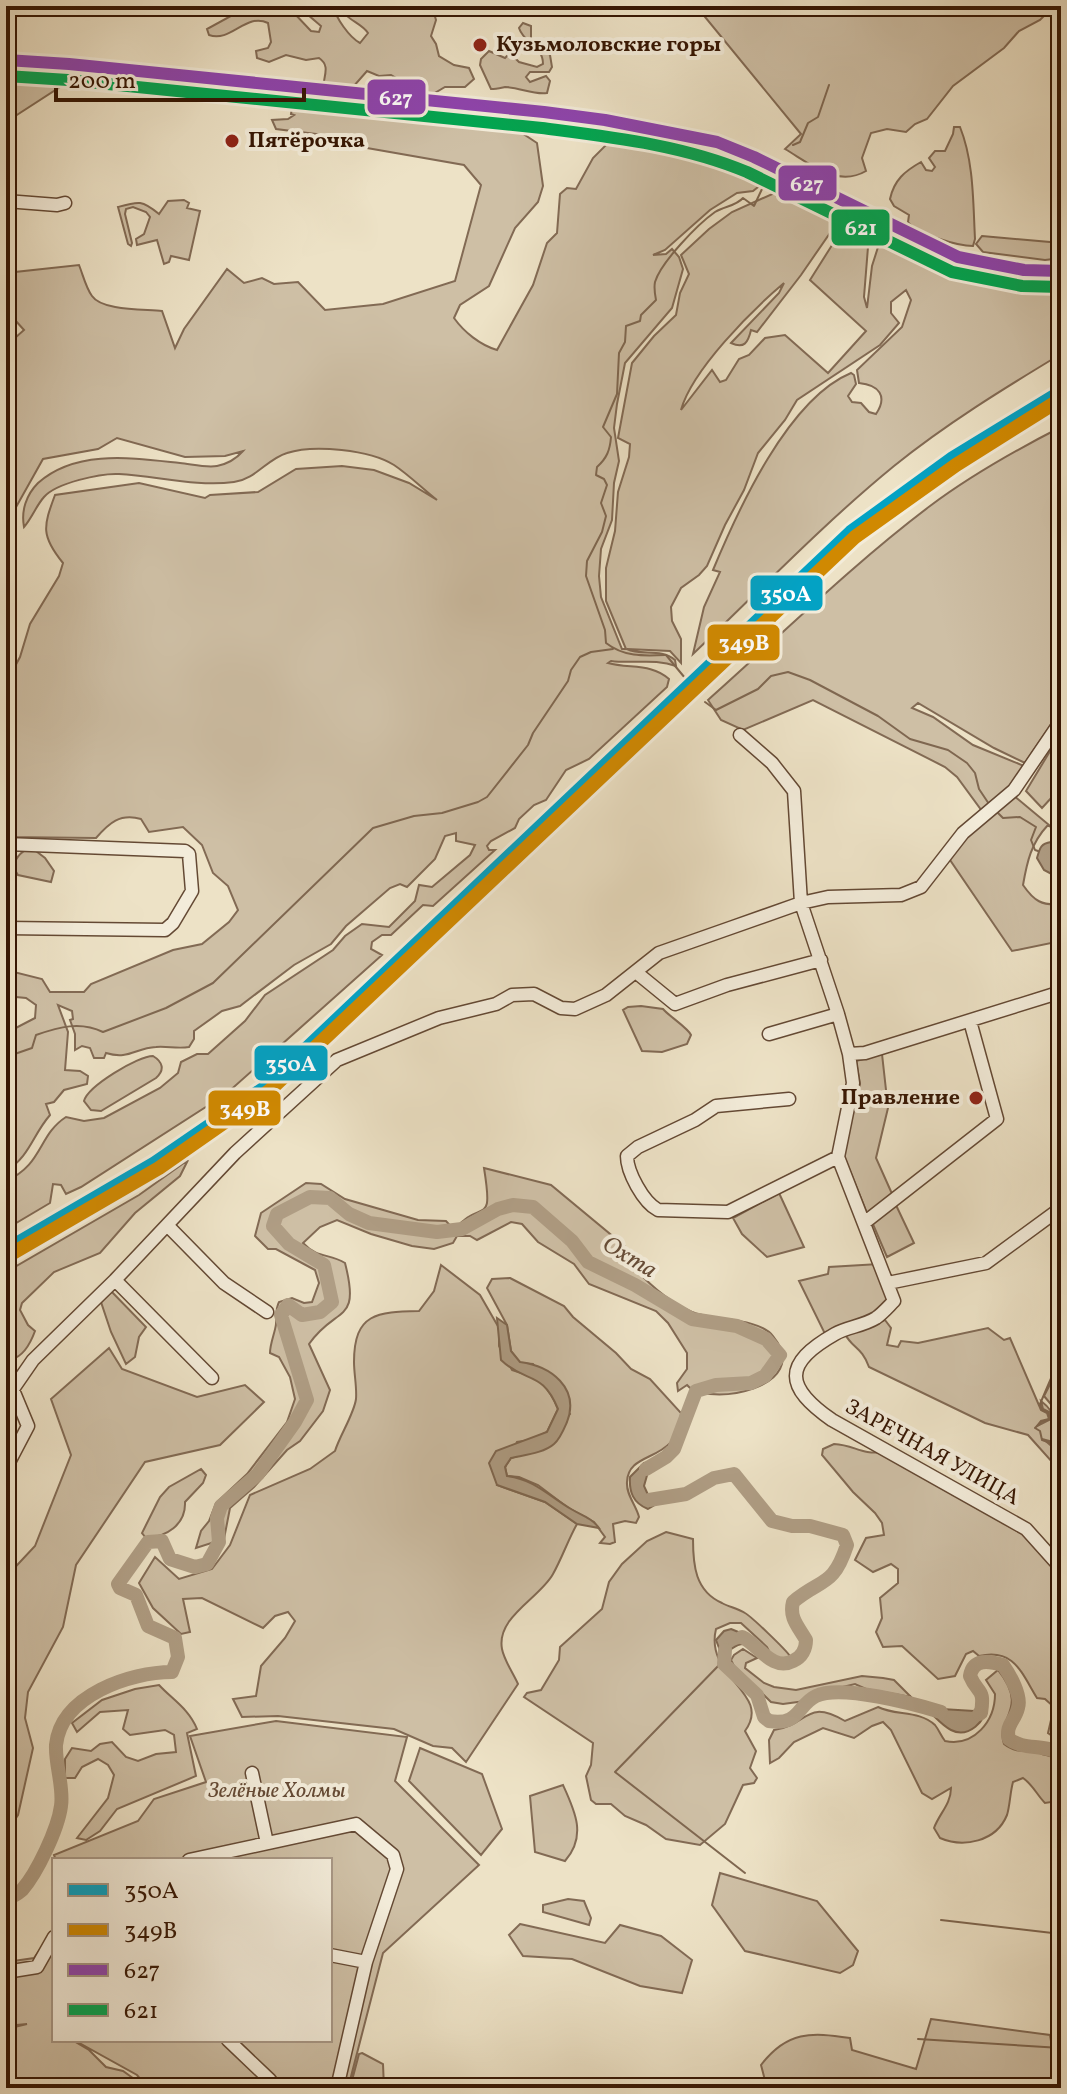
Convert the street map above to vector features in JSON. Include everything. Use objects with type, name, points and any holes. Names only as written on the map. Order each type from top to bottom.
[{"type":"street","points":[[6,60],[544,112],[605,120],[717,142],[958,257],[1024,270],[1061,271]]},
{"type":"street","points":[[6,201],[65,203]]},
{"type":"street","points":[[6,1468],[28,1426],[10,1395],[33,1360],[115,1280],[235,1153],[337,1060],[439,1018],[496,1004],[512,995],[534,994],[561,1008],[575,1009],[606,995],[659,953],[801,903],[828,897],[901,895],[921,887],[963,833],[1014,790],[1061,721]]},
{"type":"street","points":[[740,735],[772,763],[794,791],[801,903],[838,1014],[853,1083],[838,1157],[888,1283],[986,1263],[1061,1208]]},
{"type":"street","points":[[6,844],[185,851],[189,854],[193,887],[173,923],[165,930],[6,928]]},
{"type":"street","points":[[637,973],[675,1004],[727,985],[821,960]]},
{"type":"street","points":[[849,1054],[865,1053],[1061,992]]},
{"type":"street","points":[[769,1034],[838,1014]]},
{"type":"street","points":[[864,1223],[997,1119],[970,1021]]},
{"type":"street","points":[[789,1099],[716,1106],[695,1120],[638,1147],[627,1156],[627,1165],[650,1206],[658,1210],[728,1212],[838,1157]]},
{"type":"street","points":[[167,1225],[224,1283],[267,1312]]},
{"type":"street","points":[[115,1280],[212,1378]]},
{"type":"street","name":"ЗАРЕЧНАЯ УЛИЦА","points":[[888,1283],[894,1301],[877,1317],[836,1334],[801,1359],[796,1368],[799,1389],[815,1409],[1026,1529],[1061,1568]]},
{"type":"street","points":[[252,1773],[267,1843]]},
{"type":"street","points":[[198,1858],[356,1824],[393,1855],[397,1869],[366,1962],[337,2088]]},
{"type":"street","points":[[6,1972],[37,1967],[52,1941]]},
{"type":"street","points":[[332,1955],[366,1962]]},
{"type":"street","points":[[230,2042],[270,2080],[271,2088]]},
{"type":"green space","points":[[249,6],[284,6],[311,31],[319,32],[321,26],[303,6],[333,6],[344,27],[360,43],[368,33],[343,12],[345,7],[432,6],[436,20],[431,36],[439,56],[454,65],[469,68],[474,79],[465,87],[445,87],[433,94],[406,93],[391,75],[379,76],[367,71],[353,87],[328,86],[324,81],[325,65],[319,58],[306,60],[286,55],[269,62],[257,58],[256,51],[268,48],[271,42],[268,23],[253,21],[224,35],[209,35],[207,29]]},
{"type":"green space","points":[[696,6],[1054,6],[953,86],[927,119],[906,132],[887,129],[871,133],[862,158],[866,171],[844,177],[824,172],[785,149],[801,134]]},
{"type":"green space","points":[[523,23],[531,26],[531,38],[550,55],[552,67],[549,72],[530,72],[526,77],[530,82],[546,76],[550,81],[547,93],[510,87],[491,89],[480,65],[481,59],[489,51],[505,58],[510,53],[519,62],[537,67],[543,64],[540,53],[521,33],[519,28]]},
{"type":"green space","points":[[6,70],[38,71],[60,78],[63,85],[6,122]]},
{"type":"green space","points":[[294,94],[540,119],[539,130],[519,131],[537,143],[543,186],[538,202],[515,228],[489,286],[460,305],[454,318],[473,337],[497,350],[533,285],[547,243],[557,233],[560,194],[567,188],[576,189],[593,158],[612,139],[709,158],[763,183],[753,191],[737,193],[710,210],[665,250],[653,255],[666,254],[672,249],[683,269],[672,308],[625,363],[617,404],[614,428],[619,461],[612,520],[601,549],[599,576],[601,597],[622,649],[626,649],[606,601],[606,568],[615,531],[618,492],[629,457],[630,444],[618,438],[632,363],[676,315],[680,293],[689,274],[681,255],[732,212],[779,191],[834,220],[832,230],[757,332],[751,330],[742,345],[731,343],[779,293],[784,283],[710,359],[687,394],[681,410],[712,370],[720,382],[726,380],[739,359],[749,355],[765,338],[785,335],[828,373],[866,331],[810,280],[834,242],[843,240],[856,241],[868,247],[864,297],[867,308],[872,266],[879,244],[922,258],[949,271],[982,269],[1044,277],[1050,289],[1061,288],[1061,354],[954,421],[894,466],[817,534],[693,654],[704,607],[720,572],[713,570],[751,488],[786,431],[806,406],[828,386],[851,373],[856,384],[848,396],[852,402],[861,403],[869,412],[876,414],[880,408],[880,392],[859,383],[857,370],[902,327],[911,300],[906,290],[891,302],[891,313],[899,323],[880,345],[797,400],[758,453],[744,490],[707,566],[681,588],[671,607],[672,621],[681,639],[681,663],[670,651],[627,649],[664,654],[675,660],[676,666],[652,662],[608,663],[655,671],[669,679],[667,687],[589,759],[566,770],[546,800],[534,805],[519,819],[515,828],[491,841],[487,846],[489,850],[495,850],[433,906],[423,905],[391,935],[382,935],[372,942],[371,949],[382,955],[226,1094],[81,1187],[66,1194],[61,1185],[53,1184],[50,1203],[6,1229],[6,1181],[27,1167],[57,1124],[66,1117],[84,1121],[104,1118],[160,1088],[178,1073],[181,1062],[197,1054],[208,1054],[245,1021],[265,995],[333,950],[345,936],[362,924],[389,927],[415,901],[419,885],[432,887],[470,855],[475,845],[456,841],[456,833],[445,836],[435,859],[407,887],[400,884],[390,888],[346,926],[331,944],[294,965],[240,1006],[222,1011],[194,1031],[189,1047],[149,1048],[121,1055],[106,1053],[104,1058],[94,1058],[90,1048],[82,1046],[75,1050],[75,1034],[70,1020],[73,1019],[72,1011],[58,1005],[68,1032],[65,1070],[80,1071],[88,1076],[87,1084],[64,1090],[54,1102],[46,1104],[50,1115],[26,1152],[6,1171],[6,1037],[8,1032],[35,1018],[36,1005],[26,998],[6,996],[6,970],[42,979],[50,992],[84,992],[91,984],[173,950],[202,944],[229,922],[238,910],[228,886],[213,873],[202,845],[183,827],[149,832],[141,819],[127,817],[110,824],[96,838],[6,837],[6,683],[20,657],[30,624],[59,576],[63,563],[46,531],[55,495],[139,483],[205,498],[210,495],[258,492],[296,469],[342,466],[374,470],[409,483],[437,500],[400,469],[384,460],[357,452],[312,449],[287,453],[249,477],[234,482],[191,482],[119,474],[79,480],[58,487],[44,497],[24,527],[23,515],[30,493],[53,472],[70,465],[87,460],[124,458],[213,466],[228,462],[243,451],[225,456],[185,457],[117,438],[98,449],[43,459],[6,525],[6,346],[24,330],[6,310],[6,273],[79,265],[88,289],[97,301],[114,307],[162,311],[175,348],[184,329],[227,269],[244,283],[262,278],[274,284],[298,282],[325,310],[383,304],[455,281],[481,185],[464,165],[367,148],[332,136],[276,129],[272,120],[288,119],[294,115],[291,114]]},
{"type":"green space","points":[[954,127],[960,127],[970,168],[973,246],[948,242],[920,231],[908,222],[909,215],[894,206],[890,199],[897,181],[910,169],[921,162],[926,170],[932,171],[935,167],[929,158],[935,151],[945,151]]},
{"type":"green space","points":[[184,200],[189,203],[187,208],[200,211],[189,260],[171,256],[169,262],[164,264],[157,240],[137,245],[136,239],[144,234],[150,217],[133,207],[126,209],[125,214],[132,243],[131,246],[128,244],[118,207],[140,203],[159,214],[168,201]]},
{"type":"green space","points":[[982,236],[1061,243],[1061,258],[1045,260],[983,252],[976,244]]},
{"type":"green space","points":[[1061,427],[1061,714],[1025,763],[918,703],[912,708],[933,717],[973,745],[1024,766],[1010,788],[982,811],[957,777],[945,767],[813,700],[743,730],[721,720],[708,700],[873,552],[961,484]]},
{"type":"green space","points":[[1061,733],[1061,799],[1053,796],[1042,808],[1026,791]]},
{"type":"green space","points":[[1013,795],[1061,835],[1048,825],[1042,832],[1031,853],[1023,885],[1039,901],[1061,904],[1061,941],[1012,951],[948,857],[969,832]]},
{"type":"green space","points":[[1061,799],[1061,820],[1056,816]]},
{"type":"green space","points":[[32,848],[45,858],[54,871],[51,882],[18,875],[13,867],[20,854]]},
{"type":"green space","points":[[641,1006],[663,1009],[689,1032],[691,1035],[687,1044],[662,1052],[642,1051],[623,1010]]},
{"type":"green space","points":[[882,1054],[888,1108],[876,1158],[893,1196],[867,1213],[842,1151],[860,1084],[856,1061]]},
{"type":"green space","points":[[153,1056],[162,1066],[156,1078],[101,1111],[91,1110],[84,1101],[94,1088],[114,1073]]},
{"type":"green space","points":[[188,1160],[180,1176],[135,1213],[100,1253],[54,1272],[22,1303],[20,1310],[35,1331],[23,1352],[12,1359],[6,1345],[6,1272],[139,1195]]},
{"type":"green space","points":[[484,1168],[551,1185],[627,1248],[626,1258],[640,1274],[682,1307],[701,1315],[746,1322],[766,1330],[773,1336],[782,1354],[780,1369],[770,1380],[753,1389],[715,1394],[698,1392],[687,1385],[678,1391],[677,1383],[687,1369],[687,1353],[668,1323],[656,1311],[589,1284],[574,1264],[538,1242],[522,1224],[511,1222],[477,1240],[470,1236],[457,1236],[453,1243],[434,1249],[371,1234],[337,1220],[320,1227],[303,1243],[319,1254],[345,1263],[349,1283],[348,1306],[309,1344],[330,1390],[323,1411],[300,1441],[287,1450],[230,1508],[224,1539],[196,1548],[216,1503],[247,1474],[287,1422],[295,1399],[290,1377],[279,1357],[270,1353],[277,1307],[279,1302],[292,1298],[304,1303],[312,1302],[319,1283],[315,1270],[276,1249],[268,1249],[255,1236],[261,1213],[306,1183],[321,1184],[345,1199],[418,1220],[446,1221],[454,1230],[463,1220],[486,1206]]},
{"type":"green space","points":[[779,1193],[804,1247],[767,1257],[742,1234],[733,1218]]},
{"type":"green space","points":[[895,1203],[914,1243],[887,1257],[872,1222]]},
{"type":"green space","points":[[879,1264],[891,1299],[882,1309],[827,1338],[799,1281],[828,1274],[829,1267]]},
{"type":"green space","points":[[441,1265],[480,1295],[499,1328],[499,1346],[512,1370],[541,1383],[558,1409],[547,1432],[517,1442],[497,1485],[545,1502],[577,1524],[547,1583],[506,1627],[502,1649],[518,1684],[466,1762],[452,1748],[433,1746],[394,1729],[278,1716],[242,1717],[233,1699],[256,1696],[261,1666],[295,1621],[288,1612],[275,1616],[263,1628],[202,1598],[183,1599],[190,1632],[181,1634],[153,1608],[139,1583],[155,1557],[179,1579],[212,1569],[230,1545],[250,1495],[310,1469],[335,1451],[356,1399],[355,1346],[363,1325],[371,1318],[391,1312],[419,1311],[434,1291]]},
{"type":"green space","points":[[510,1278],[564,1306],[631,1369],[650,1379],[681,1413],[672,1441],[630,1471],[628,1491],[639,1517],[636,1523],[625,1521],[613,1524],[615,1542],[610,1544],[600,1543],[605,1537],[594,1522],[538,1485],[507,1476],[505,1467],[511,1458],[544,1449],[570,1414],[533,1364],[520,1363],[511,1351],[507,1325],[487,1288],[492,1279]]},
{"type":"green space","points":[[110,1290],[146,1327],[139,1337],[135,1357],[126,1364],[100,1299]]},
{"type":"green space","points":[[885,1320],[891,1328],[887,1345],[898,1347],[901,1341],[918,1343],[988,1328],[1004,1340],[1010,1338],[1041,1410],[1047,1413],[1049,1419],[1037,1426],[1051,1419],[1041,1401],[1055,1419],[1061,1458],[1050,1441],[1042,1439],[1056,1452],[1061,1472],[1028,1435],[985,1423],[869,1367],[845,1334]]},
{"type":"green space","points":[[109,1348],[122,1369],[197,1397],[245,1385],[264,1402],[220,1445],[145,1462],[76,1565],[63,1627],[28,1692],[25,1718],[33,1748],[18,1815],[6,1832],[6,1577],[35,1546],[71,1455],[51,1399]]},
{"type":"green space","points":[[1061,1363],[1061,1415],[1060,1415],[1044,1396]]},
{"type":"green space","points":[[834,1444],[883,1452],[1024,1535],[1061,1576],[1061,1742],[1048,1733],[1054,1707],[1045,1699],[1037,1698],[1021,1671],[1009,1659],[991,1654],[979,1656],[973,1651],[966,1654],[955,1676],[938,1679],[902,1646],[883,1647],[876,1632],[882,1618],[880,1598],[898,1583],[898,1569],[891,1564],[873,1572],[855,1560],[866,1538],[884,1535],[882,1523],[822,1455],[823,1449]]},
{"type":"green space","points":[[201,1469],[206,1475],[203,1483],[185,1502],[178,1523],[161,1535],[146,1538],[142,1533],[160,1497],[169,1487]]},
{"type":"green space","points":[[666,1532],[693,1539],[695,1568],[706,1592],[749,1616],[790,1656],[788,1661],[772,1657],[767,1647],[741,1623],[730,1623],[716,1629],[715,1646],[719,1660],[751,1706],[751,1718],[745,1731],[756,1751],[750,1768],[757,1778],[754,1783],[743,1785],[725,1824],[700,1845],[666,1839],[646,1825],[625,1816],[611,1804],[596,1804],[591,1800],[586,1776],[591,1765],[593,1743],[524,1697],[527,1693],[541,1690],[559,1660],[560,1647],[602,1609],[609,1582],[622,1564],[647,1541]]},
{"type":"green space","points":[[743,1649],[757,1658],[746,1663],[745,1668],[774,1687],[796,1690],[862,1676],[894,1680],[911,1697],[855,1684],[813,1694],[805,1701],[771,1702],[734,1666],[731,1660]]},
{"type":"green space","points":[[998,1670],[1007,1684],[1012,1704],[1002,1735],[1004,1744],[1015,1750],[1034,1751],[1053,1757],[1060,1766],[1061,1779],[1058,1801],[1045,1803],[1023,1778],[1013,1782],[1007,1815],[987,1837],[968,1842],[940,1838],[934,1828],[947,1804],[951,1788],[932,1799],[922,1793],[891,1730],[883,1722],[854,1738],[823,1728],[794,1742],[770,1763],[769,1740],[774,1730],[814,1712],[845,1721],[878,1707],[929,1720],[945,1741],[965,1740],[981,1730],[991,1714],[995,1694],[986,1680]]},
{"type":"green space","points":[[159,1685],[185,1710],[197,1729],[187,1733],[196,1776],[117,1809],[100,1831],[86,1840],[77,1838],[108,1798],[114,1775],[108,1765],[98,1759],[82,1767],[75,1778],[65,1778],[65,1759],[72,1748],[91,1751],[100,1744],[112,1742],[126,1757],[138,1761],[156,1754],[176,1752],[174,1735],[165,1730],[130,1735],[123,1729],[128,1710],[100,1712],[77,1732],[72,1723],[102,1700]]},
{"type":"green space","name":"Зелёные Холмы","points":[[276,1721],[407,1737],[395,1781],[479,1865],[383,1953],[348,2088],[148,2088],[137,2075],[78,2042],[332,2042],[332,1858],[55,1858],[54,1855],[138,1821],[154,1799],[206,1782],[190,1736]]},
{"type":"green space","points":[[420,1748],[482,1774],[502,1829],[481,1855],[409,1781]]},
{"type":"green space","points":[[563,1785],[577,1823],[576,1842],[565,1861],[535,1852],[530,1796]]},
{"type":"green space","points":[[720,1873],[817,1901],[858,1951],[853,1965],[840,1973],[745,1951],[712,1905]]},
{"type":"green space","points":[[568,1899],[584,1901],[591,1918],[589,1925],[543,1912],[543,1905]]},
{"type":"green space","points":[[520,1924],[605,1943],[620,1925],[661,1936],[692,1960],[682,1993],[640,1986],[572,1959],[523,1956],[509,1935]]},
{"type":"green space","points":[[52,1933],[52,2042],[75,2042],[89,2050],[106,2067],[123,2071],[137,2081],[139,2088],[6,2088],[6,2029],[27,2024],[6,2026],[6,1962],[34,1958]]},
{"type":"green space","points":[[931,2019],[1050,2035],[1055,2066],[1061,2062],[1061,2088],[767,2088],[761,2065],[780,2046],[801,2036],[850,2038],[852,2050],[916,2069]]},
{"type":"green space","points":[[359,2054],[383,2064],[384,2088],[350,2088]]},
{"type":"shaded area","points":[[1051,842],[1061,844],[1061,879],[1044,870],[1037,858],[1041,847]]},
{"type":"shaded area","points":[[497,1318],[507,1325],[511,1351],[520,1362],[552,1374],[566,1389],[570,1399],[567,1422],[556,1442],[539,1452],[511,1458],[505,1467],[507,1476],[533,1484],[590,1519],[599,1528],[577,1524],[545,1502],[497,1485],[489,1463],[496,1451],[547,1432],[558,1409],[546,1388],[501,1360]]},
{"type":"shaded area","points":[[660,1461],[648,1472],[644,1486],[649,1497],[665,1499],[648,1509],[633,1496],[630,1477],[644,1463]]},
{"type":"shaded area","points":[[731,1629],[746,1635],[754,1646],[738,1645],[729,1651],[726,1666],[716,1640],[724,1631]]},
{"type":"shaded area","points":[[983,1699],[987,1704],[984,1716],[975,1727],[964,1732],[947,1728],[925,1708],[974,1711]]},
{"type":"waterway","points":[[793,145],[800,142],[808,123],[818,117],[829,85]]},
{"type":"waterway","points":[[685,678],[666,655],[627,653],[606,643],[605,630],[586,576],[587,561],[602,532],[606,516],[601,503],[607,485],[604,479],[596,475],[597,467],[606,457],[611,442],[603,427],[617,394],[619,353],[625,342],[626,326],[640,321],[641,315],[656,300],[655,282],[665,264],[690,234],[715,212],[743,198],[754,206],[762,189],[770,188],[772,183]]},
{"type":"waterway","points":[[6,1057],[32,1048],[36,1035],[70,1026],[103,1032],[166,1008],[213,983],[373,828],[414,816],[442,813],[487,797],[528,745],[580,657],[613,649]]},
{"type":"waterway","points":[[705,702],[716,710],[758,689],[771,676],[788,672],[810,680],[878,716],[910,739],[948,750],[967,763],[975,773],[979,789],[989,804]]},
{"type":"waterway","points":[[996,811],[1003,818],[1020,817],[1036,827],[1031,840],[1038,851]]},
{"type":"waterway","name":"Охта","points":[[6,1900],[28,1882],[56,1826],[62,1799],[56,1745],[70,1712],[100,1690],[119,1682],[137,1676],[172,1672],[178,1657],[175,1638],[148,1626],[136,1595],[118,1584],[148,1542],[162,1541],[170,1559],[195,1567],[207,1564],[219,1542],[217,1518],[221,1506],[258,1474],[307,1400],[281,1315],[288,1305],[302,1315],[320,1312],[332,1302],[324,1265],[289,1244],[273,1226],[277,1214],[310,1197],[330,1198],[349,1214],[369,1223],[437,1232],[462,1229],[498,1209],[513,1205],[533,1207],[572,1241],[588,1262],[635,1285],[692,1319],[737,1326],[766,1339],[780,1355],[765,1376],[751,1383],[716,1385],[696,1391],[674,1449],[646,1469]]},
{"type":"waterway","points":[[1061,1355],[1040,1404],[1050,1419],[1035,1428],[1061,1459]]},
{"type":"waterway","name":"Охта","points":[[649,1500],[686,1494],[714,1478],[734,1474],[772,1521],[810,1526],[843,1535],[847,1545],[837,1569],[825,1581],[793,1602],[793,1617],[806,1640],[799,1657],[778,1663],[742,1637]]},
{"type":"waterway","name":"Охта","points":[[725,1650],[724,1664],[757,1695],[764,1717],[769,1721],[792,1718],[816,1696],[842,1692],[878,1696],[941,1712]]},
{"type":"waterway","points":[[722,1662],[615,1772],[745,1873]]},
{"type":"waterway","name":"Охта","points":[[979,1714],[982,1699],[970,1676],[972,1670],[982,1662],[1003,1665],[1015,1686],[1019,1703],[1009,1726],[1009,1739],[1021,1745],[1061,1754]]},
{"type":"waterway","points":[[941,1920],[1061,1934]]},
{"type":"waterway","points":[[918,2039],[1061,2048]]},
{"type":"transit line","name":"627","points":[[6,60],[544,112],[605,120],[717,142],[958,257],[1024,270],[1061,271]]},
{"type":"transit line","name":"621","points":[[6,76],[542,128],[646,143],[698,155],[747,172],[952,272],[1022,286],[1061,287]]},
{"type":"transit line","name":"350А","points":[[6,1250],[155,1163],[266,1087],[851,532],[953,458],[1061,392]]},
{"type":"transit line","name":"349В","points":[[6,1257],[159,1168],[269,1091],[855,537],[956,465],[1061,399]]},
{"type":"place","name":"Кузьмоловские горы","points":[[480,45]]},
{"type":"place","name":"Пятёрочка","points":[[232,141]]},
{"type":"place","name":"Правление","points":[[976,1098]]}]
